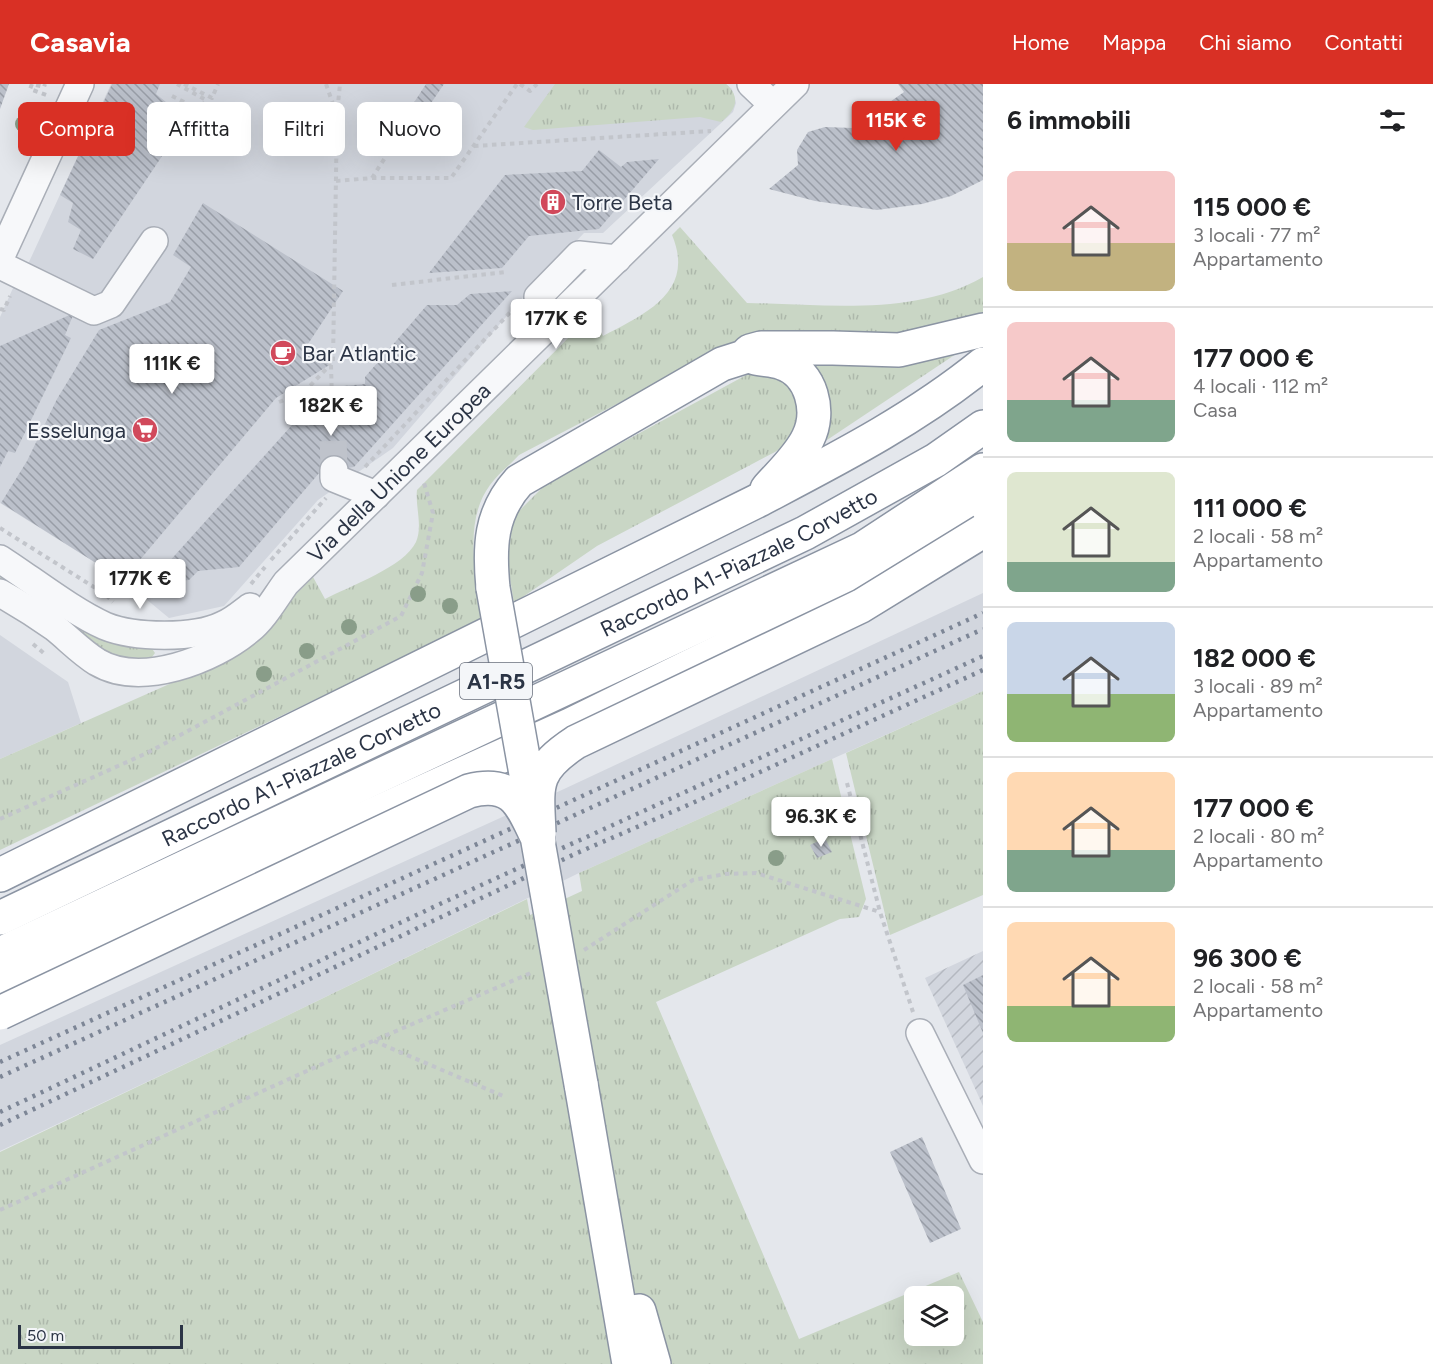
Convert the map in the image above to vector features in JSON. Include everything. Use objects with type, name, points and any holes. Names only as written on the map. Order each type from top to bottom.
[{"type":"highway","points":[[744,357],[750,351],[761,348],[899,350],[983,330]]},
{"type":"highway","points":[[629,1364],[493,588],[491,536],[497,513],[506,496],[519,481],[722,364],[744,357],[783,363],[795,370],[805,382],[814,400],[814,419],[808,438],[757,501]]},
{"type":"highway","points":[[0,875],[757,501],[873,439],[956,386],[983,364]]},
{"type":"highway","name":"Raccordo A1-Piazzale Corvetto","points":[[0,918],[805,533],[936,460],[983,427]]},
{"type":"highway","name":"Raccordo A1-Piazzale Corvetto","points":[[0,954],[862,549],[983,470]]},
{"type":"highway","points":[[0,984],[570,725],[843,591],[983,503]]},
{"type":"highway","points":[[539,841],[538,788],[541,776],[554,756],[576,742],[861,606],[983,531]]},
{"type":"highway","points":[[0,1013],[469,791],[494,788],[511,793],[521,805],[539,841]]},
{"type":"highway","points":[[599,1188],[608,1364]]},
{"type":"highway","points":[[599,1188],[632,1283],[654,1364]]},
{"type":"street","points":[[0,258],[80,84]]},
{"type":"street","points":[[751,84],[773,105]]},
{"type":"street","name":"Via della Unione Europea","points":[[0,559],[96,621],[118,630],[157,635],[185,634],[223,626],[283,570],[376,495],[795,84]]},
{"type":"street","points":[[0,265],[94,311],[111,304],[154,241]]},
{"type":"street","points":[[334,474],[376,495]]},
{"type":"street","name":"Via della Unione Europea","points":[[0,593],[51,625],[97,662],[116,669],[154,671],[196,661],[250,629],[283,570]]},
{"type":"street","points":[[154,671],[161,653],[161,643],[157,635]]},
{"type":"street","points":[[920,1033],[983,1160]]},
{"type":"path","points":[[32,84],[30,89],[53,97]]},
{"type":"path","points":[[36,85],[44,87],[45,84]]},
{"type":"path","points":[[172,96],[200,110],[206,100],[177,84]]},
{"type":"path","points":[[184,84],[212,99],[218,84]]},
{"type":"path","points":[[326,84],[333,102]]},
{"type":"path","points":[[338,102],[340,84]]},
{"type":"path","points":[[336,181],[372,178],[451,178],[519,84],[530,91],[537,84]]},
{"type":"path","points":[[474,146],[700,134],[712,131]]},
{"type":"path","points":[[333,361],[336,156]]},
{"type":"path","points":[[372,178],[386,156]]},
{"type":"path","points":[[392,285],[506,272]]},
{"type":"path","points":[[245,591],[327,498],[334,474],[361,471],[517,305]]},
{"type":"path","points":[[279,402],[303,393],[331,364],[332,399]]},
{"type":"path","points":[[0,819],[147,753],[401,616],[422,573],[433,513],[422,477]]},
{"type":"path","points":[[0,528],[105,594],[121,609]]},
{"type":"path","points":[[271,560],[283,570]]},
{"type":"path","points":[[26,639],[53,660]]},
{"type":"path","points":[[847,783],[880,912],[920,1033]]},
{"type":"path","points":[[580,952],[693,880],[725,874],[756,873],[880,912]]},
{"type":"path","points":[[0,1210],[373,1041],[537,970]]},
{"type":"path","points":[[373,1041],[503,1096]]},
{"type":"shaded area","points":[[111,84],[726,84],[732,89],[736,103],[733,112],[603,233],[584,233],[524,296],[393,448],[318,500],[224,606],[169,618],[123,580],[0,503],[0,317],[22,268],[29,262],[78,156],[135,156],[135,102],[103,102]]},
{"type":"shaded area","points":[[983,593],[983,691],[579,873],[274,1022],[0,1151],[0,1045],[564,789]]},
{"type":"shaded area","points":[[0,635],[68,682],[81,723],[0,759]]},
{"type":"shaded area","points":[[983,951],[983,1106],[925,978]]},
{"type":"green space","points":[[555,84],[726,84],[734,94],[735,104],[721,122],[700,117],[533,130],[524,127]]},
{"type":"green space","points":[[680,227],[747,303],[837,306],[898,303],[956,290],[983,277],[983,312],[894,337],[753,333],[519,455],[490,485],[481,500],[476,516],[474,551],[482,620],[0,850],[0,759],[183,678],[260,630],[313,577],[325,599],[389,568],[400,560],[410,551],[418,536],[417,490],[592,314],[603,336],[635,319],[662,299],[672,286],[677,272],[678,255],[672,235]]},
{"type":"green space","points":[[983,336],[827,440],[829,416],[827,406],[803,361]]},
{"type":"green space","points":[[769,370],[783,376],[804,405],[791,441],[775,452],[597,546],[514,603],[507,560],[510,533],[516,514],[546,484],[748,374]]},
{"type":"green space","points":[[0,570],[148,643],[155,653],[149,661],[118,658],[95,646],[0,580]]},
{"type":"green space","points":[[983,691],[983,895],[890,935],[846,753]]},
{"type":"green space","points":[[832,759],[866,899],[859,917],[840,919],[656,1002],[799,1339],[904,1295],[904,1346],[964,1346],[964,1286],[926,1286],[959,1272],[983,1322],[983,1364],[0,1364],[0,1152],[527,899],[530,915],[582,891],[579,873]]},
{"type":"building","points":[[0,84],[9,84],[0,109]]},
{"type":"building","points":[[112,84],[160,84],[156,94],[166,102],[147,102],[147,156],[162,156],[93,259],[73,249],[81,230],[68,222],[73,203],[60,195],[78,156],[135,156],[135,102],[104,102]]},
{"type":"building","points":[[426,84],[444,84],[432,102],[414,102]]},
{"type":"building","points":[[898,84],[983,84],[983,180],[951,196],[922,204],[877,210],[815,201],[769,189],[798,165],[797,150],[808,132],[825,127],[853,128],[904,92]]},
{"type":"building","name":"Torre Beta","points":[[599,150],[621,167],[627,162],[659,159],[599,229],[529,236],[502,268],[429,273],[505,175],[582,171]]},
{"type":"building","name":"Esselunga","points":[[203,203],[343,291],[306,347],[331,364],[276,398],[123,580],[1,503],[27,461],[57,399],[99,330],[170,302],[191,267],[173,255]]},
{"type":"building","points":[[512,291],[354,467],[320,472],[239,567],[198,571],[189,580],[149,584],[292,425],[309,426],[343,386],[365,384],[365,377],[427,305],[457,305],[470,294]]},
{"type":"building","points":[[74,313],[65,335],[71,338],[15,453],[8,451],[0,467],[0,346]]},
{"type":"building","points":[[825,838],[832,852],[817,858],[810,845]]},
{"type":"building","points":[[983,975],[983,1033],[963,985]]},
{"type":"building","points":[[922,1137],[961,1229],[930,1243],[890,1152]]},
{"type":"tunnel","points":[[332,400],[334,470]]},
{"type":"railway","points":[[0,1062],[983,613]]},
{"type":"railway","points":[[0,1077],[983,629]]},
{"type":"railway","points":[[0,1112],[442,903],[983,656]]},
{"type":"railway","points":[[0,1125],[577,853],[688,805],[983,670]]},
{"type":"place","name":"Torre Beta","points":[[553,202]]},
{"type":"place","name":"Bar Atlantic","points":[[283,353]]},
{"type":"place","name":"Esselunga","points":[[145,430]]}]
